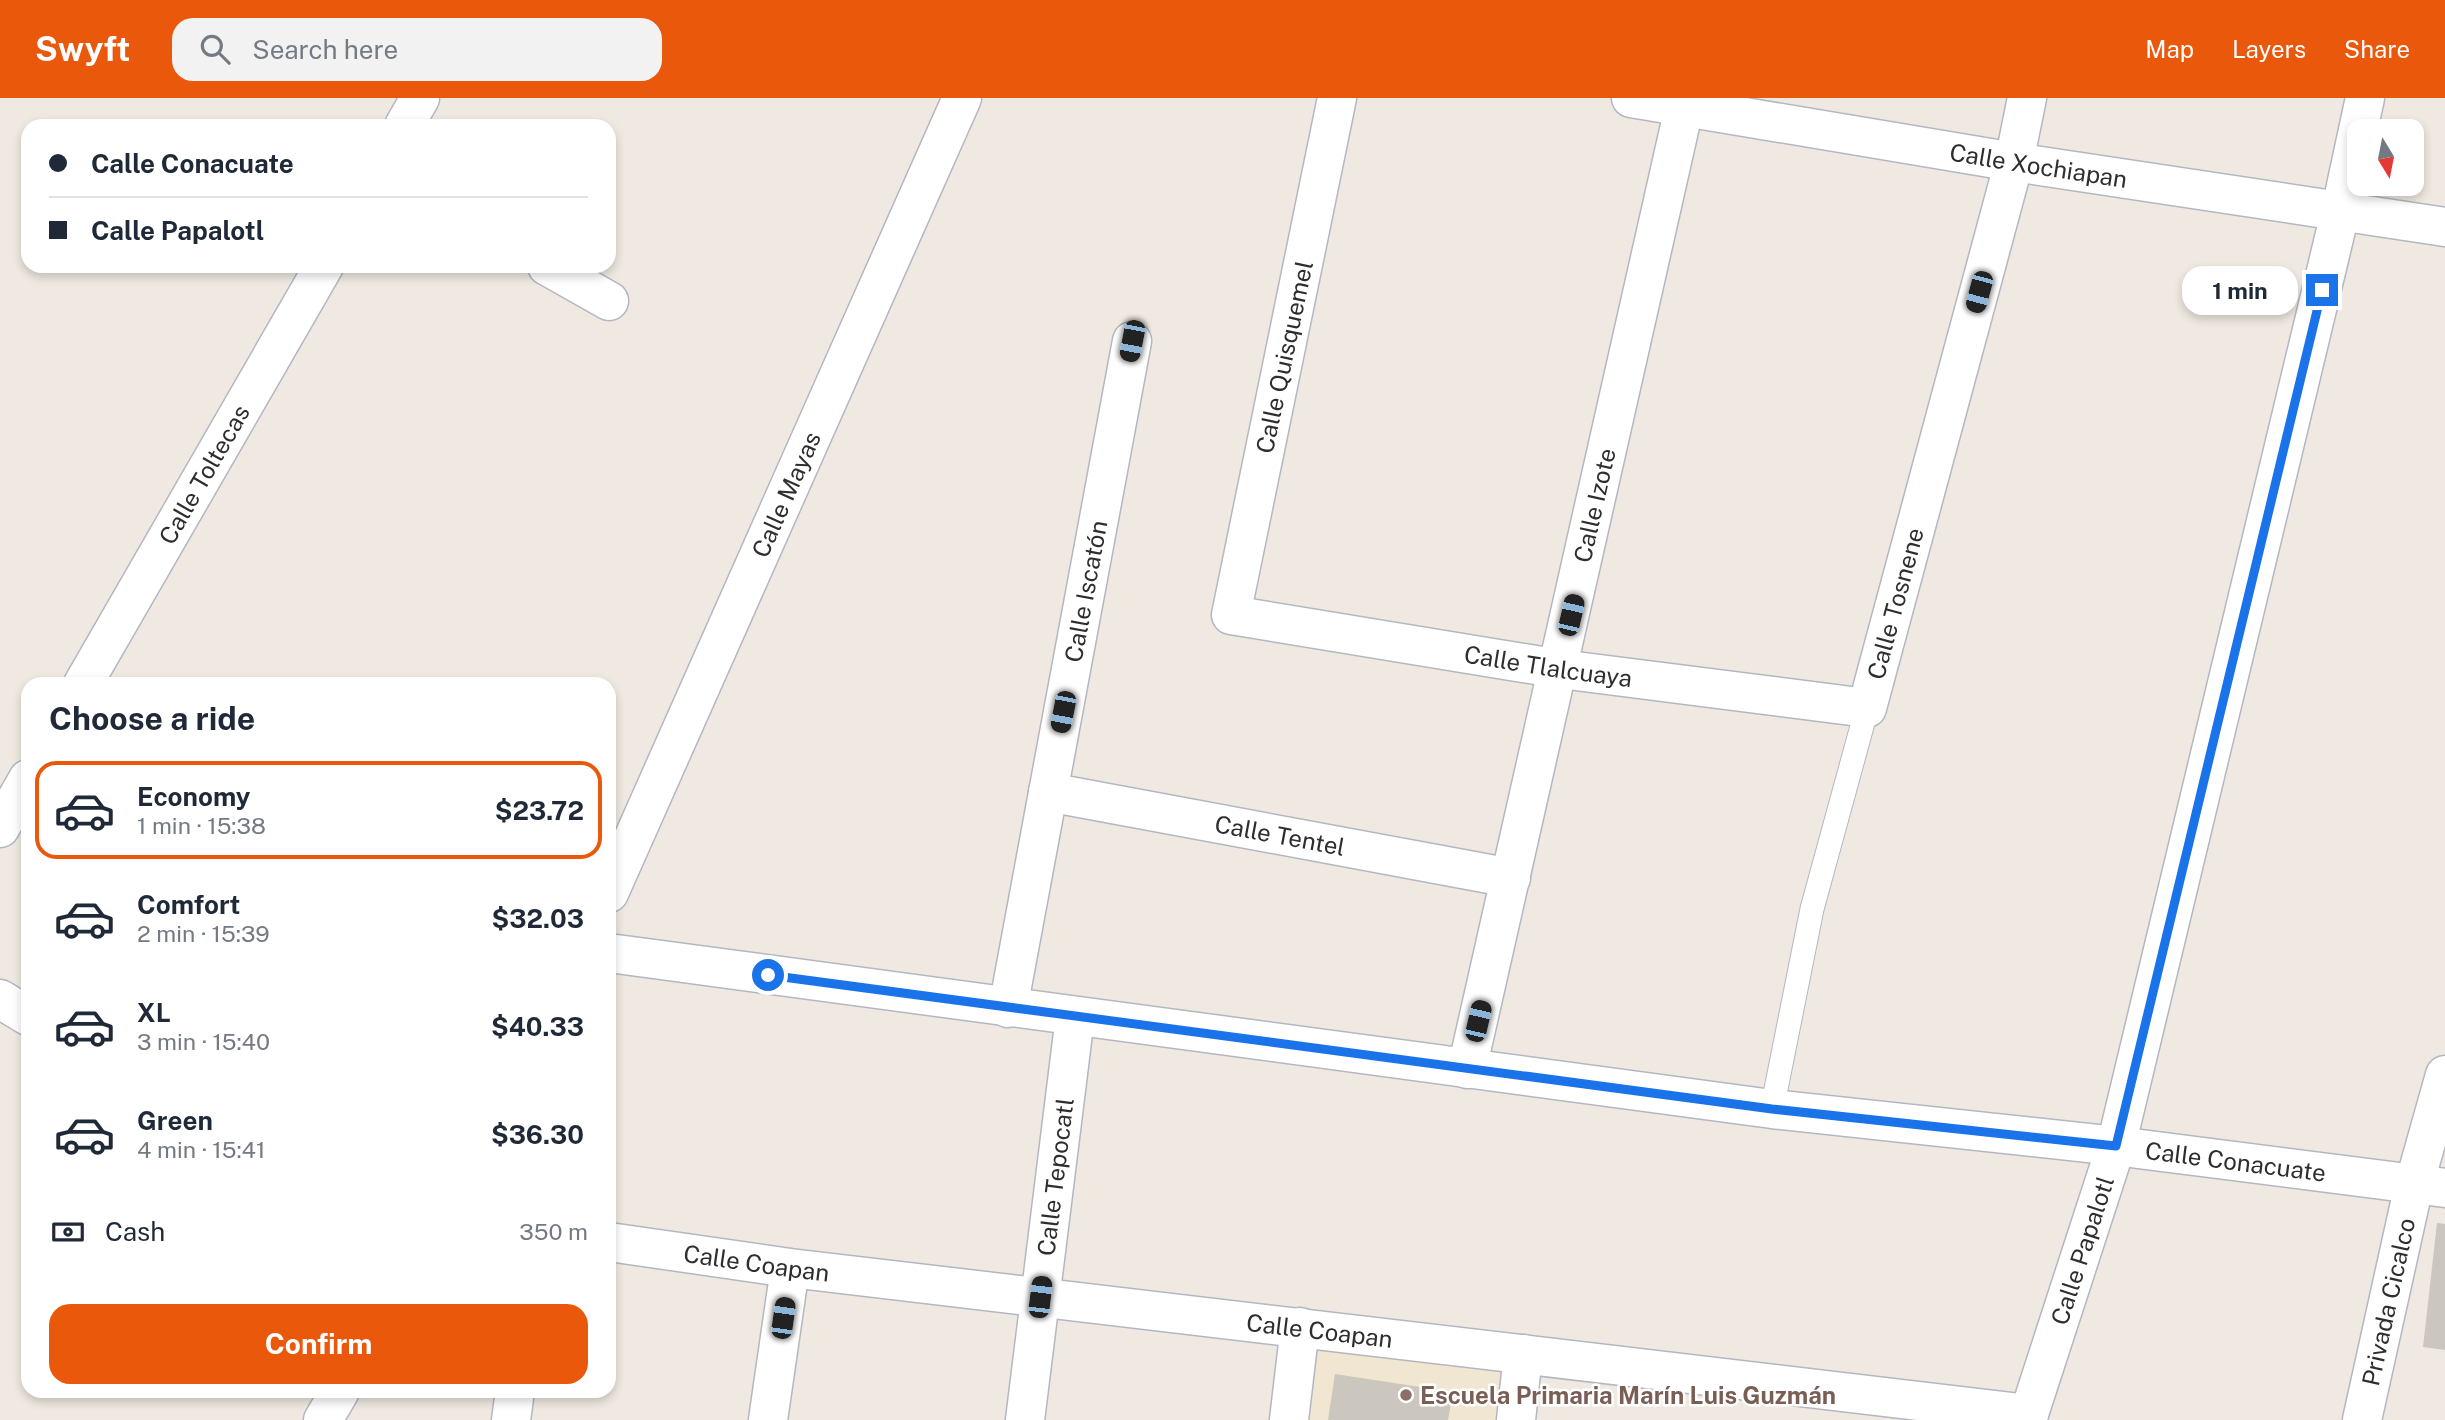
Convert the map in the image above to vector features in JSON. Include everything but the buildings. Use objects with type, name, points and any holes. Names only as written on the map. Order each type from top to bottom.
[{"type":"street","points":[[408,119],[420,98]]},
{"type":"street","name":"Calle Mayas","points":[[616,877],[962,98]]},
{"type":"street","name":"Calle Quisquemel","points":[[1231,615],[1337,98]]},
{"type":"street","name":"Calle Xochiapan","points":[[1632,98],[2014,162],[2341,209],[2445,227]]},
{"type":"street","name":"Calle Tosnene","points":[[1867,708],[2014,162],[2027,98]]},
{"type":"street","name":"Calle Papalotl","points":[[2026,1417],[2116,1146],[2341,209],[2365,98]]},
{"type":"street","name":"Calle Izote","points":[[1467,1069],[1560,669],[1684,108]]},
{"type":"street","name":"Calle Toltecas","points":[[87,677],[320,273]]},
{"type":"street","points":[[559,273],[609,301]]},
{"type":"street","name":"Calle Iscatón","points":[[1007,1008],[1132,341]]},
{"type":"street","name":"Calle Tlalcuaya","points":[[1231,615],[1560,669],[1867,708]]},
{"type":"street","points":[[0,828],[21,791]]},
{"type":"street","name":"Calle Tentel","points":[[1048,792],[1511,878]]},
{"type":"street","name":"Calle Conacuate","points":[[616,954],[1772,1109],[2116,1146],[2430,1186]]},
{"type":"street","points":[[0,999],[21,1012]]},
{"type":"street","name":"Calle Tepocatl","points":[[1025,1420],[1075,1017]]},
{"type":"street","name":"Privada Cicalco","points":[[2362,1420],[2430,1186],[2445,1075]]},
{"type":"street","name":"Calle Coapan","points":[[616,1243],[790,1268],[1300,1327],[2026,1417]]},
{"type":"street","points":[[768,1420],[790,1268]]},
{"type":"street","points":[[1289,1420],[1300,1327]]},
{"type":"street","points":[[1516,1420],[1523,1354]]},
{"type":"street","points":[[323,1420],[336,1398]]},
{"type":"street","points":[[511,1420],[513,1398]]},
{"type":"lane","name":"Calle Tosnene","points":[[1772,1109],[1812,909],[1867,708]]},
{"type":"shaded area","name":"Escuela Primaria Marín Luis Guzmán","points":[[1314,1350],[1505,1370],[1500,1420],[1307,1420]]},
{"type":"place","name":"Escuela Primaria Marín Luis Guzmán","points":[[1406,1395]]},
{"type":"route","points":[[768,975],[1772,1109],[2116,1146],[2322,290]]}]
